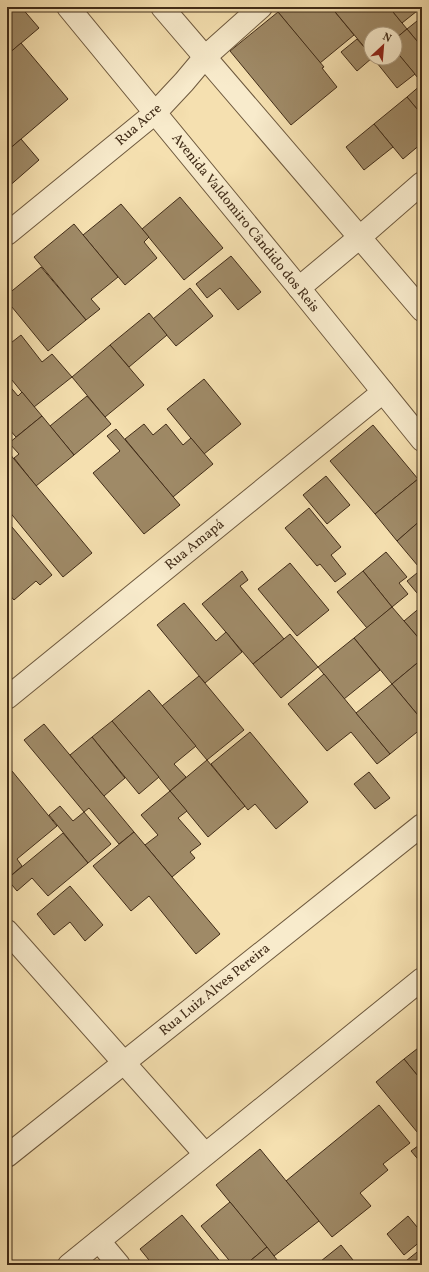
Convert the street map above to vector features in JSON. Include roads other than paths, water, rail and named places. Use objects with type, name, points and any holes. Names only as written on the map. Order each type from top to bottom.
[{"type":"street","name":"Avenida Valdomiro Cândido dos Reis","points":[[68,7],[422,440]]},
{"type":"street","points":[[162,7],[422,310]]},
{"type":"street","name":"Rua Acre","points":[[7,234],[155,113],[205,57],[261,7]]},
{"type":"street","points":[[299,288],[422,183]]},
{"type":"street","name":"Rua Amapá","points":[[7,698],[383,392]]},
{"type":"street","name":"Rua Luiz Alves Pereira","points":[[7,1156],[422,825]]},
{"type":"street","points":[[7,931],[205,1154]]},
{"type":"street","points":[[68,1265],[422,979]]},
{"type":"street","points":[[99,1241],[119,1265]]}]
